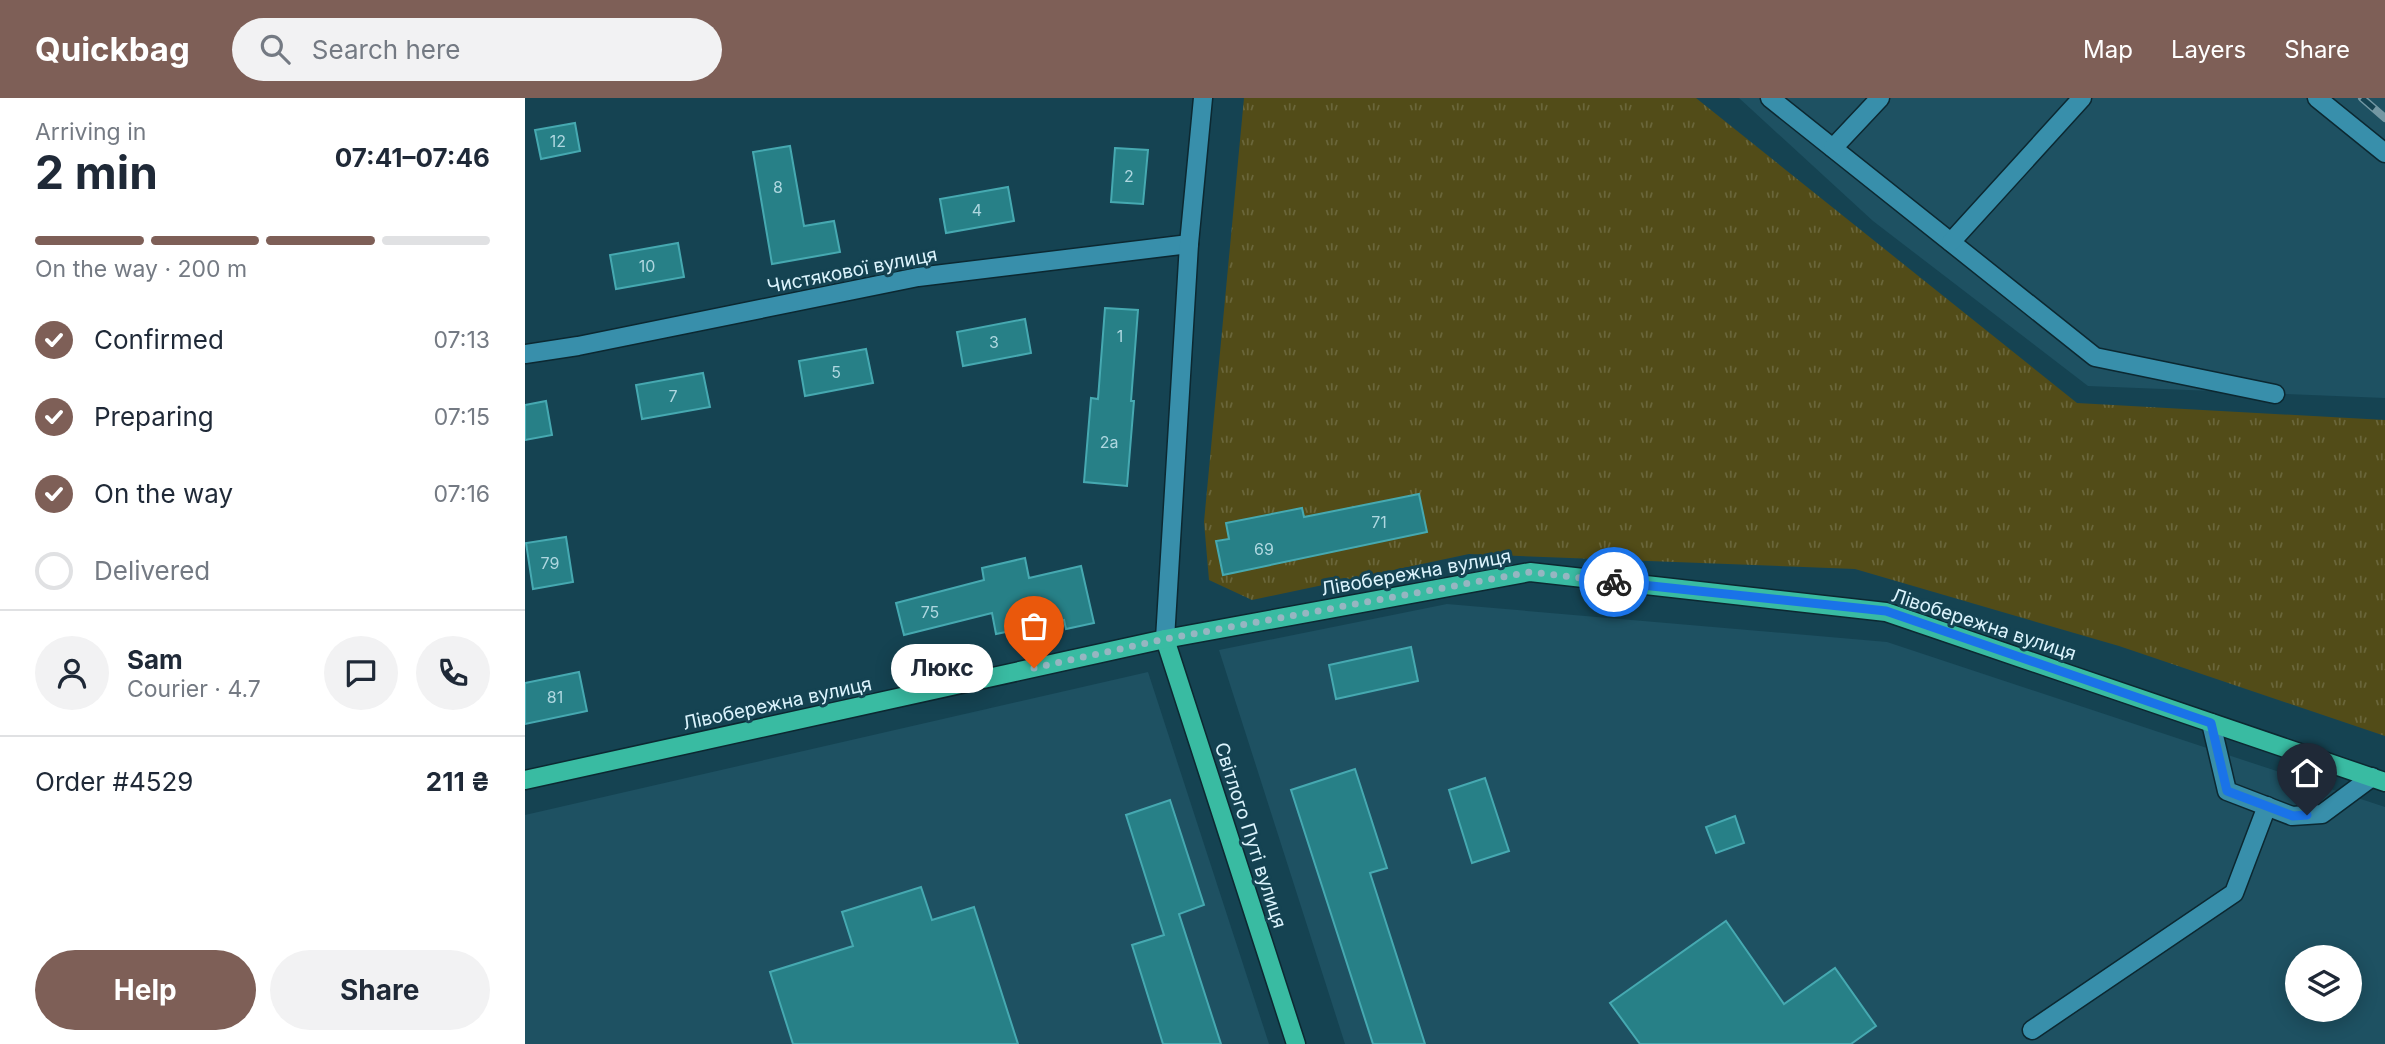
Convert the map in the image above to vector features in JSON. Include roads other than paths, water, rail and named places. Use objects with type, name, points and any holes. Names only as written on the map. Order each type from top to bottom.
[{"type":"main road","name":"Лівобережна вулиця","points":[[525,780],[1165,639],[1530,572],[1886,611],[2378,780]]},
{"type":"main road","name":"Світлого Путі вулиця","points":[[1165,639],[1296,1044]]},
{"type":"street","points":[[1165,639],[1188,244],[1203,98]]},
{"type":"street","points":[[1770,98],[2095,357],[2275,394]]},
{"type":"street","points":[[1833,148],[1880,98]]},
{"type":"street","points":[[1951,242],[2082,98]]},
{"type":"street","points":[[2317,98],[2385,153]]},
{"type":"street","name":"Чистякової вулиця","points":[[525,354],[578,346],[918,277],[1188,244]]},
{"type":"street","points":[[2211,723],[2227,791],[2293,816],[2322,814],[2378,780]]},
{"type":"street","points":[[2032,1030],[2234,893],[2267,806]]},
{"type":"railway","points":[[2362,98],[2385,118]]},
{"type":"place","name":"Люкс","points":[[1034,668]]}]
